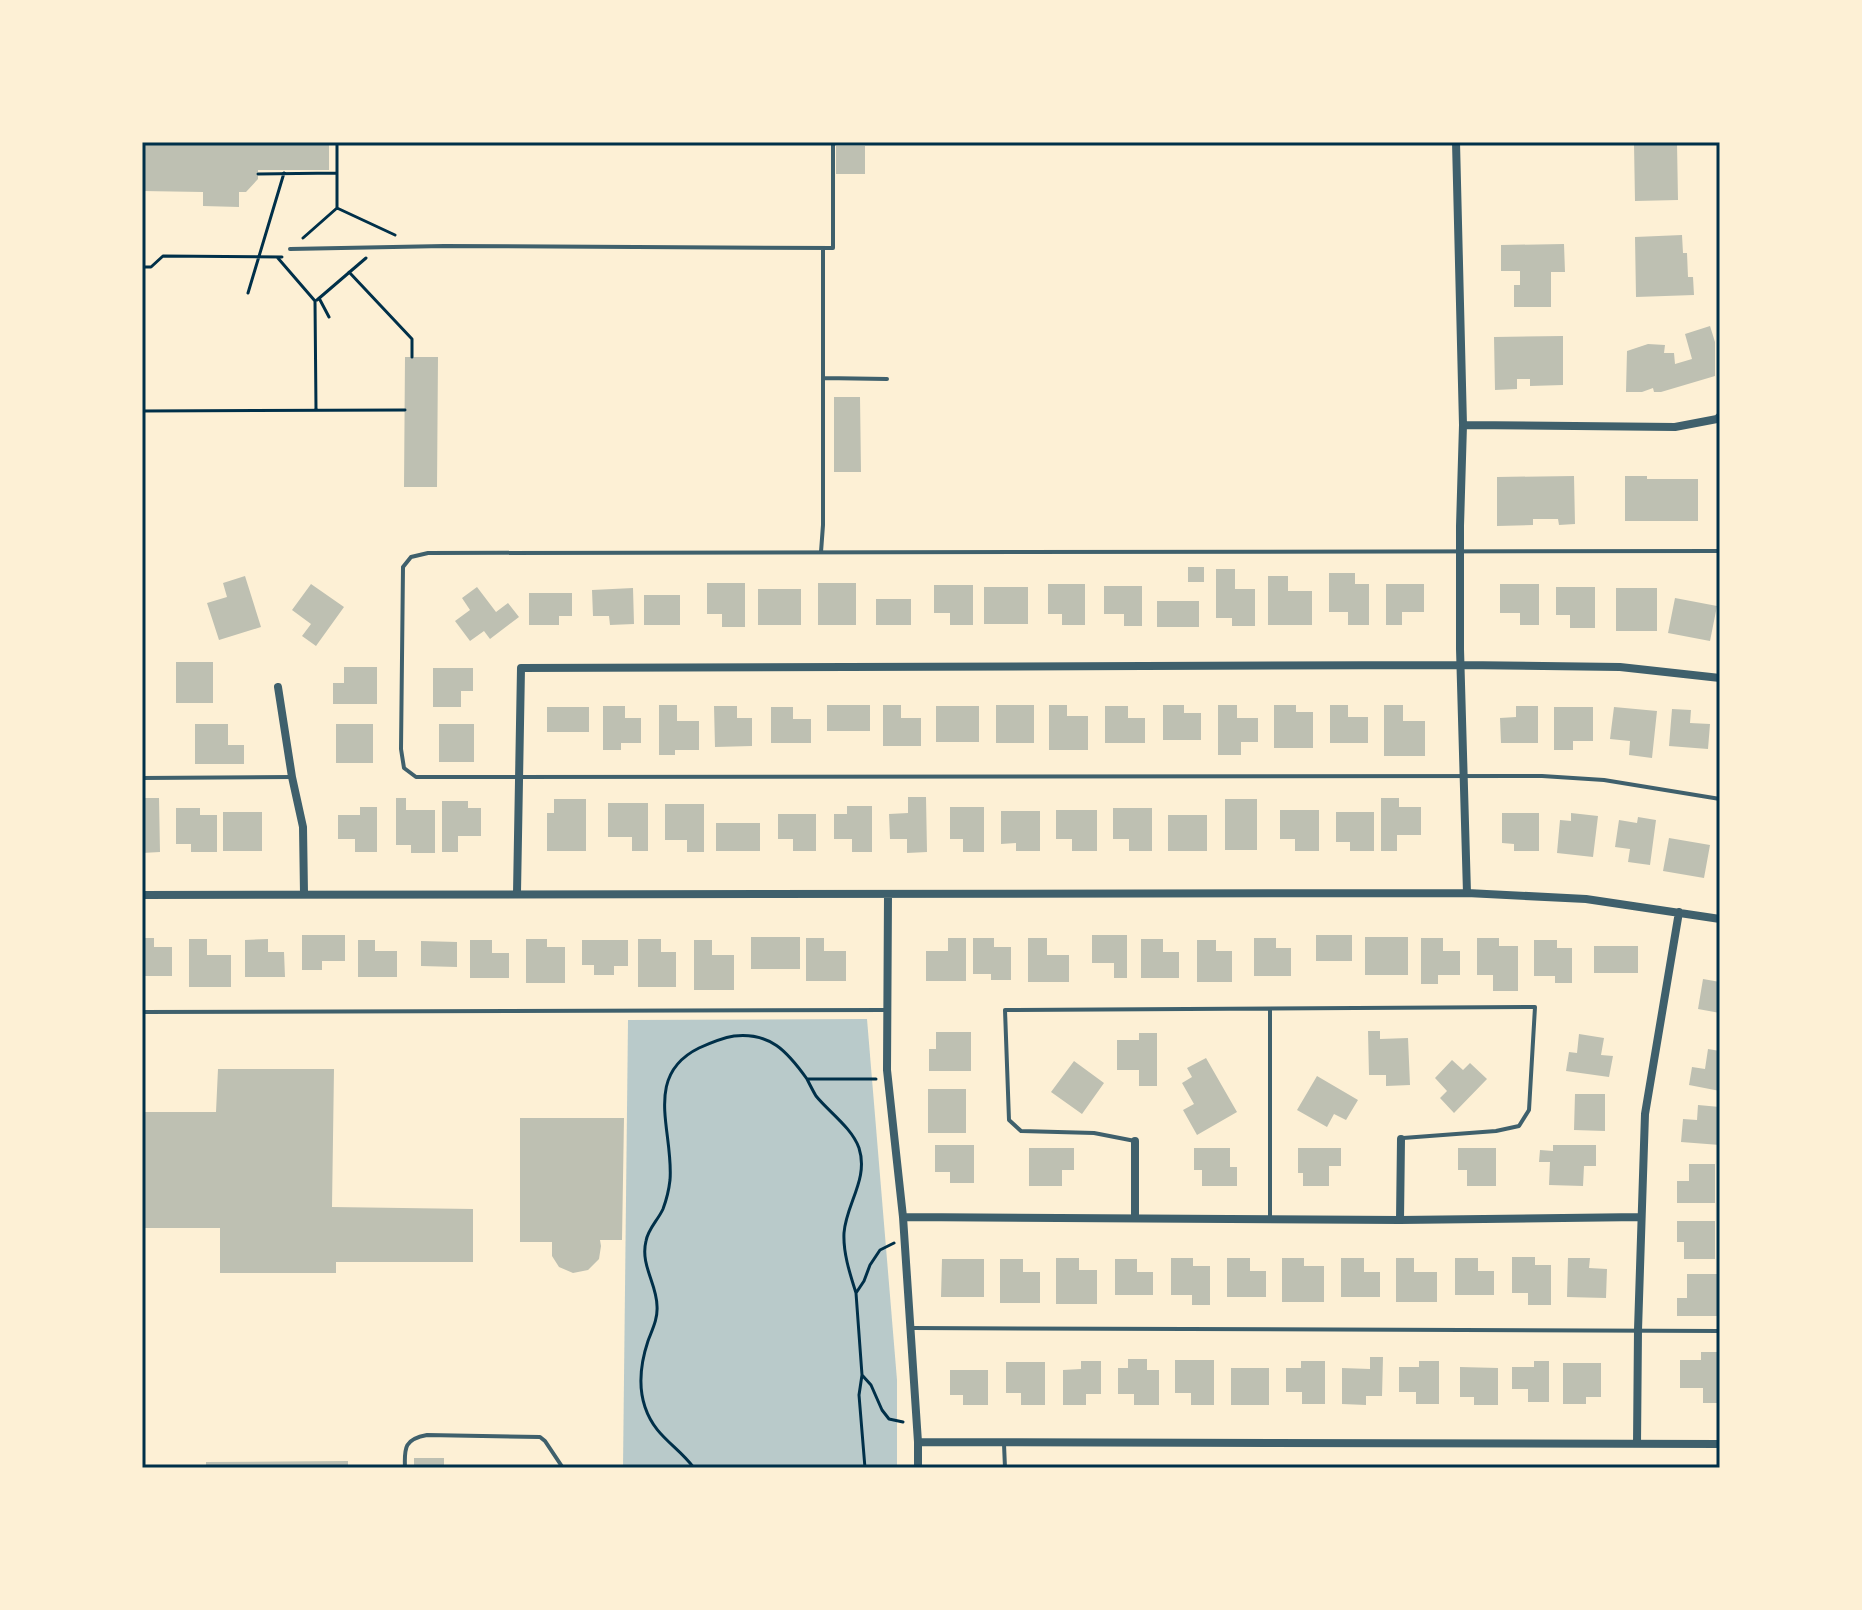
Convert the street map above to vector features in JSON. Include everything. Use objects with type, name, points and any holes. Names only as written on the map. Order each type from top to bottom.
[{"type":"street","points":[[1456,142],[1463,425],[1460,552],[1467,893]]},
{"type":"street","points":[[1463,425],[1675,427],[1720,416]]},
{"type":"street","points":[[517,893],[521,668],[1461,665],[1620,667],[1720,678]]},
{"type":"street","points":[[278,687],[303,827],[304,894]]},
{"type":"street","points":[[142,895],[1467,893],[1586,899],[1720,919]]},
{"type":"street","points":[[888,895],[888,1079],[905,1238],[918,1468]]},
{"type":"street","points":[[1637,1444],[1645,1114],[1679,912]]},
{"type":"street","points":[[1400,1220],[1401,1139]]},
{"type":"street","points":[[1135,1141],[1135,1217]]},
{"type":"street","points":[[903,1217],[1400,1220],[1641,1217]]},
{"type":"street","points":[[918,1442],[1720,1444]]},
{"type":"lane","points":[[290,249],[833,248],[833,142]]},
{"type":"lane","points":[[821,552],[823,248]]},
{"type":"lane","points":[[823,378],[887,379]]},
{"type":"lane","points":[[1720,551],[428,553],[411,557],[403,567],[401,749],[404,768],[416,777],[1542,776],[1604,780],[1720,799]]},
{"type":"lane","points":[[142,644],[143,778],[292,777]]},
{"type":"lane","points":[[1135,1141],[1094,1133],[1021,1131],[1009,1120],[1005,1010],[1535,1007],[1529,1110],[1519,1126],[1496,1131],[1401,1139]]},
{"type":"lane","points":[[1270,1009],[1270,1219]]},
{"type":"lane","points":[[142,1012],[887,1010]]},
{"type":"lane","points":[[909,1328],[1720,1331]]},
{"type":"lane","points":[[405,1468],[405,1449],[410,1441],[427,1435],[457,1435],[540,1437],[563,1468]]},
{"type":"lane","points":[[1004,1442],[1005,1468]]},
{"type":"path","points":[[142,267],[151,267],[163,256],[288,257],[290,249],[337,208],[337,142]]},
{"type":"path","points":[[248,293],[284,173]]},
{"type":"path","points":[[258,174],[337,173]]},
{"type":"path","points":[[337,208],[419,247]]},
{"type":"path","points":[[316,411],[317,300],[377,247]]},
{"type":"path","points":[[277,257],[329,317]]},
{"type":"path","points":[[349,272],[412,339],[412,357]]},
{"type":"path","points":[[142,411],[405,410]]},
{"type":"path","points":[[694,1468],[659,1435],[645,1407],[641,1386],[642,1364],[657,1317],[658,1303],[644,1257],[646,1240],[663,1209],[670,1181],[664,1090],[675,1068],[688,1054],[730,1037],[751,1035],[769,1040],[786,1053],[858,1145],[861,1176],[844,1232],[848,1271],[856,1293],[865,1468]]},
{"type":"path","points":[[807,1079],[888,1079]]},
{"type":"path","points":[[856,1293],[880,1250],[905,1238]]},
{"type":"path","points":[[862,1375],[871,1385],[889,1419],[917,1425]]},
{"type":"shaded area","points":[[867,1019],[897,1380],[897,1468],[623,1468],[628,1020]]},
{"type":"building","points":[[142,142],[329,142],[329,170],[258,170],[258,179],[246,192],[239,192],[239,207],[203,206],[203,192],[142,191]]},
{"type":"building","points":[[1677,143],[1678,200],[1635,201],[1634,144]]},
{"type":"building","points":[[836,146],[865,146],[865,174],[836,174]]},
{"type":"building","points":[[1682,235],[1683,253],[1687,253],[1688,277],[1693,277],[1694,295],[1636,297],[1635,237]]},
{"type":"building","points":[[1564,244],[1565,272],[1551,272],[1551,307],[1514,307],[1514,285],[1520,285],[1520,271],[1501,271],[1501,245]]},
{"type":"building","points":[[1710,326],[1715,342],[1715,376],[1661,392],[1654,392],[1653,388],[1626,392],[1627,351],[1648,344],[1665,345],[1664,353],[1674,353],[1675,364],[1692,359],[1685,334]]},
{"type":"building","points":[[1563,336],[1563,385],[1530,386],[1530,379],[1517,379],[1517,389],[1495,390],[1494,337]]},
{"type":"building","points":[[405,357],[438,357],[437,487],[404,487]]},
{"type":"building","points":[[834,397],[860,397],[861,472],[834,472]]},
{"type":"building","points":[[1574,476],[1575,524],[1559,525],[1558,519],[1533,519],[1533,525],[1497,526],[1497,477]]},
{"type":"building","points":[[1625,476],[1698,479],[1698,521],[1625,521]]},
{"type":"building","points":[[1188,567],[1204,567],[1204,582],[1188,582]]},
{"type":"building","points":[[1216,569],[1235,569],[1235,589],[1255,589],[1255,626],[1232,626],[1232,618],[1216,618]]},
{"type":"building","points":[[1329,573],[1355,573],[1355,584],[1369,584],[1369,625],[1348,625],[1348,612],[1329,612]]},
{"type":"building","points":[[245,576],[261,627],[219,640],[207,603],[227,597],[223,583]]},
{"type":"building","points":[[1268,576],[1288,576],[1288,591],[1312,591],[1312,625],[1268,625]]},
{"type":"building","points":[[707,583],[745,583],[745,627],[722,627],[722,614],[707,614]]},
{"type":"building","points":[[818,583],[856,583],[856,625],[818,625]]},
{"type":"building","points":[[311,584],[344,607],[316,646],[302,636],[311,624],[292,610]]},
{"type":"building","points":[[1048,584],[1085,584],[1085,625],[1062,625],[1062,614],[1048,614]]},
{"type":"building","points":[[1386,584],[1424,584],[1424,612],[1402,612],[1402,625],[1386,625]]},
{"type":"building","points":[[1500,584],[1539,584],[1539,625],[1520,625],[1520,613],[1500,613]]},
{"type":"building","points":[[934,585],[973,585],[973,625],[950,625],[950,613],[934,613]]},
{"type":"building","points":[[1104,586],[1142,586],[1142,626],[1124,626],[1124,614],[1104,614]]},
{"type":"building","points":[[477,587],[496,612],[508,603],[519,617],[490,639],[484,631],[470,641],[455,621],[470,610],[462,598]]},
{"type":"building","points":[[984,587],[1028,587],[1028,624],[984,624]]},
{"type":"building","points":[[1556,587],[1595,587],[1595,628],[1570,628],[1570,615],[1556,615]]},
{"type":"building","points":[[633,588],[634,624],[610,625],[609,616],[593,616],[592,590]]},
{"type":"building","points":[[1616,588],[1657,588],[1657,631],[1616,631]]},
{"type":"building","points":[[758,589],[801,589],[801,625],[758,625]]},
{"type":"building","points":[[529,593],[572,593],[572,616],[559,616],[559,625],[529,625]]},
{"type":"building","points":[[644,595],[680,595],[680,625],[644,625]]},
{"type":"building","points":[[1675,598],[1717,606],[1710,641],[1668,633]]},
{"type":"building","points":[[876,599],[911,599],[911,625],[876,625]]},
{"type":"building","points":[[1157,601],[1199,601],[1199,627],[1157,627]]},
{"type":"building","points":[[176,662],[213,662],[213,703],[176,703]]},
{"type":"building","points":[[344,667],[377,667],[377,704],[333,704],[333,683],[344,683]]},
{"type":"building","points":[[433,668],[473,668],[473,691],[461,691],[461,707],[433,707]]},
{"type":"building","points":[[659,705],[677,705],[677,721],[699,721],[699,750],[675,750],[675,755],[659,755]]},
{"type":"building","points":[[827,705],[870,705],[870,731],[827,731]]},
{"type":"building","points":[[883,705],[901,705],[901,718],[921,718],[921,746],[883,746]]},
{"type":"building","points":[[996,705],[1034,705],[1034,743],[996,743]]},
{"type":"building","points":[[1049,705],[1067,705],[1067,716],[1088,716],[1088,750],[1049,750]]},
{"type":"building","points":[[1163,705],[1184,705],[1184,713],[1201,713],[1201,740],[1163,740]]},
{"type":"building","points":[[1218,705],[1237,705],[1237,718],[1258,718],[1258,742],[1241,742],[1241,755],[1218,755]]},
{"type":"building","points":[[1274,705],[1296,705],[1296,712],[1313,712],[1313,748],[1274,748]]},
{"type":"building","points":[[1330,705],[1348,705],[1348,717],[1368,717],[1368,743],[1330,743]]},
{"type":"building","points":[[1384,705],[1403,705],[1403,721],[1425,721],[1425,756],[1384,756]]},
{"type":"building","points":[[603,706],[625,706],[625,718],[641,718],[641,743],[621,743],[621,750],[603,750]]},
{"type":"building","points":[[714,706],[737,706],[737,718],[752,718],[752,746],[715,747]]},
{"type":"building","points":[[936,706],[979,706],[979,742],[936,742]]},
{"type":"building","points":[[1105,706],[1128,706],[1128,718],[1145,718],[1145,743],[1105,743]]},
{"type":"building","points":[[1516,706],[1538,706],[1538,743],[1501,743],[1500,718],[1516,717]]},
{"type":"building","points":[[547,707],[589,707],[589,732],[547,732]]},
{"type":"building","points":[[771,707],[793,707],[793,719],[811,719],[811,743],[771,743]]},
{"type":"building","points":[[1554,707],[1593,707],[1593,741],[1573,741],[1573,750],[1554,750]]},
{"type":"building","points":[[1614,707],[1657,711],[1652,758],[1629,755],[1630,741],[1610,739]]},
{"type":"building","points":[[1672,709],[1691,710],[1690,723],[1710,724],[1708,749],[1669,746]]},
{"type":"building","points":[[195,724],[228,724],[228,745],[244,745],[244,764],[195,764]]},
{"type":"building","points":[[336,724],[373,724],[373,763],[336,763]]},
{"type":"building","points":[[439,724],[474,724],[474,762],[439,762]]},
{"type":"building","points":[[908,797],[926,797],[927,852],[907,853],[907,839],[890,839],[889,814],[908,813]]},
{"type":"building","points":[[142,798],[159,798],[160,852],[142,853]]},
{"type":"building","points":[[396,798],[406,798],[406,810],[435,810],[435,853],[411,853],[411,845],[396,845]]},
{"type":"building","points":[[1381,798],[1399,798],[1399,807],[1421,807],[1421,835],[1397,835],[1397,851],[1381,851]]},
{"type":"building","points":[[554,799],[586,799],[586,851],[547,851],[547,813],[554,813]]},
{"type":"building","points":[[1225,799],[1257,799],[1257,850],[1225,850]]},
{"type":"building","points":[[442,801],[468,801],[468,808],[481,808],[481,836],[458,836],[458,852],[442,852]]},
{"type":"building","points":[[608,803],[648,803],[648,851],[632,851],[632,837],[608,837]]},
{"type":"building","points":[[665,804],[704,804],[704,852],[687,852],[687,840],[665,840]]},
{"type":"building","points":[[847,806],[872,806],[872,852],[852,852],[852,839],[834,839],[834,814],[847,814]]},
{"type":"building","points":[[360,807],[377,807],[377,852],[355,852],[355,839],[338,839],[338,815],[360,815]]},
{"type":"building","points":[[950,807],[984,807],[984,852],[963,852],[963,839],[950,839]]},
{"type":"building","points":[[176,808],[200,808],[200,815],[217,815],[217,852],[191,852],[191,844],[176,844]]},
{"type":"building","points":[[1113,808],[1152,808],[1152,851],[1129,851],[1129,839],[1113,839]]},
{"type":"building","points":[[1056,810],[1097,810],[1097,851],[1072,851],[1072,839],[1056,839]]},
{"type":"building","points":[[1280,810],[1319,810],[1319,851],[1295,851],[1295,839],[1280,839]]},
{"type":"building","points":[[1001,811],[1040,811],[1040,851],[1016,851],[1016,843],[1001,844]]},
{"type":"building","points":[[223,812],[262,812],[262,851],[223,851]]},
{"type":"building","points":[[1336,812],[1374,812],[1374,851],[1350,851],[1350,842],[1336,842]]},
{"type":"building","points":[[1502,813],[1539,813],[1539,851],[1514,851],[1514,844],[1502,843]]},
{"type":"building","points":[[1571,813],[1598,816],[1593,857],[1557,853],[1560,820],[1571,821]]},
{"type":"building","points":[[778,814],[816,814],[816,851],[793,851],[793,839],[778,839]]},
{"type":"building","points":[[1168,815],[1207,815],[1207,851],[1168,851]]},
{"type":"building","points":[[1638,817],[1656,820],[1650,865],[1628,862],[1630,849],[1615,847],[1619,820],[1637,823]]},
{"type":"building","points":[[716,823],[760,823],[760,851],[716,851]]},
{"type":"building","points":[[1669,838],[1710,845],[1704,878],[1663,871]]},
{"type":"building","points":[[302,935],[345,935],[345,961],[322,961],[322,970],[302,970]]},
{"type":"building","points":[[1092,935],[1127,935],[1127,978],[1114,978],[1114,963],[1092,963]]},
{"type":"building","points":[[1316,935],[1352,935],[1352,961],[1316,961]]},
{"type":"building","points":[[751,937],[800,937],[800,969],[751,969]]},
{"type":"building","points":[[1365,937],[1408,937],[1408,975],[1365,975]]},
{"type":"building","points":[[142,938],[154,938],[154,947],[172,947],[172,976],[142,976]]},
{"type":"building","points":[[806,938],[824,938],[824,951],[846,951],[846,981],[806,981]]},
{"type":"building","points":[[948,938],[966,938],[966,981],[926,981],[926,951],[948,951]]},
{"type":"building","points":[[973,938],[994,938],[994,947],[1011,947],[1011,980],[991,980],[991,974],[973,974]]},
{"type":"building","points":[[1028,938],[1047,938],[1047,955],[1069,955],[1069,982],[1028,982]]},
{"type":"building","points":[[1254,938],[1276,938],[1276,948],[1291,948],[1291,976],[1254,976]]},
{"type":"building","points":[[1421,938],[1443,938],[1443,951],[1460,951],[1460,975],[1438,975],[1438,984],[1421,984]]},
{"type":"building","points":[[1477,938],[1499,938],[1499,946],[1518,946],[1518,991],[1493,991],[1493,975],[1477,975]]},
{"type":"building","points":[[189,939],[207,939],[207,955],[231,955],[231,987],[189,987]]},
{"type":"building","points":[[268,939],[268,952],[284,952],[285,977],[245,977],[245,940]]},
{"type":"building","points":[[526,939],[547,939],[547,947],[565,947],[565,983],[526,983]]},
{"type":"building","points":[[638,939],[661,939],[661,952],[676,952],[676,987],[638,987]]},
{"type":"building","points":[[1141,939],[1163,939],[1163,952],[1179,952],[1179,978],[1141,978]]},
{"type":"building","points":[[358,940],[375,940],[375,951],[397,951],[397,977],[358,977]]},
{"type":"building","points":[[470,940],[492,940],[492,953],[509,953],[509,978],[470,978]]},
{"type":"building","points":[[582,940],[628,940],[628,966],[614,966],[614,975],[594,975],[594,965],[582,965]]},
{"type":"building","points":[[694,940],[712,940],[712,955],[734,955],[734,990],[694,990]]},
{"type":"building","points":[[1197,940],[1216,940],[1216,951],[1232,951],[1232,982],[1197,982]]},
{"type":"building","points":[[1534,940],[1557,940],[1557,948],[1572,948],[1572,983],[1555,983],[1555,976],[1534,976]]},
{"type":"building","points":[[421,941],[457,942],[457,967],[421,966]]},
{"type":"building","points":[[1594,946],[1638,946],[1638,973],[1594,973]]},
{"type":"building","points":[[1703,979],[1720,982],[1720,1013],[1698,1009]]},
{"type":"building","points":[[1368,1031],[1380,1031],[1380,1039],[1408,1038],[1410,1085],[1386,1086],[1386,1075],[1369,1075]]},
{"type":"building","points":[[936,1032],[971,1032],[971,1071],[929,1071],[929,1049],[936,1049]]},
{"type":"building","points":[[1139,1033],[1157,1033],[1157,1086],[1139,1086],[1139,1070],[1117,1070],[1117,1040],[1139,1040]]},
{"type":"building","points":[[1579,1034],[1604,1038],[1601,1055],[1613,1056],[1609,1077],[1566,1071],[1569,1052],[1577,1053]]},
{"type":"building","points":[[1708,1049],[1720,1051],[1720,1091],[1689,1085],[1692,1067],[1705,1069]]},
{"type":"building","points":[[1206,1058],[1237,1112],[1197,1135],[1183,1110],[1194,1104],[1182,1083],[1192,1077],[1187,1068]]},
{"type":"building","points":[[1452,1060],[1463,1070],[1470,1063],[1487,1079],[1454,1113],[1440,1098],[1447,1091],[1435,1078]]},
{"type":"building","points":[[1074,1061],[1104,1083],[1082,1114],[1051,1092]]},
{"type":"building","points":[[218,1069],[334,1069],[332,1207],[473,1209],[473,1262],[336,1262],[336,1273],[220,1273],[220,1228],[142,1228],[142,1112],[216,1112]]},
{"type":"building","points":[[1317,1076],[1358,1100],[1346,1120],[1334,1114],[1327,1127],[1297,1110]]},
{"type":"building","points":[[928,1089],[966,1089],[966,1133],[928,1133]]},
{"type":"building","points":[[1575,1094],[1605,1094],[1605,1131],[1574,1130]]},
{"type":"building","points":[[1698,1105],[1720,1107],[1720,1145],[1681,1142],[1683,1119],[1697,1120]]},
{"type":"building","points":[[520,1118],[624,1118],[622,1240],[600,1240],[599,1259],[588,1270],[573,1273],[559,1267],[552,1256],[552,1242],[520,1242]]},
{"type":"building","points":[[935,1145],[974,1145],[974,1183],[950,1183],[950,1172],[935,1172]]},
{"type":"building","points":[[1553,1145],[1596,1145],[1596,1166],[1584,1166],[1583,1186],[1549,1185],[1550,1162],[1539,1162],[1540,1150],[1553,1151]]},
{"type":"building","points":[[1029,1148],[1074,1148],[1074,1170],[1062,1170],[1062,1186],[1029,1186]]},
{"type":"building","points":[[1194,1148],[1230,1148],[1230,1167],[1237,1167],[1237,1186],[1202,1186],[1202,1170],[1194,1170]]},
{"type":"building","points":[[1298,1148],[1341,1148],[1341,1166],[1329,1166],[1329,1186],[1303,1186],[1303,1173],[1298,1173]]},
{"type":"building","points":[[1458,1148],[1496,1148],[1496,1186],[1467,1186],[1467,1170],[1458,1170]]},
{"type":"building","points":[[1689,1164],[1715,1164],[1715,1203],[1677,1203],[1677,1181],[1689,1181]]},
{"type":"building","points":[[1677,1221],[1715,1221],[1715,1259],[1684,1259],[1684,1242],[1677,1242]]},
{"type":"building","points":[[1512,1257],[1535,1257],[1535,1265],[1551,1265],[1551,1305],[1528,1305],[1528,1293],[1512,1293]]},
{"type":"building","points":[[1056,1258],[1079,1258],[1079,1270],[1097,1270],[1097,1304],[1056,1304]]},
{"type":"building","points":[[1171,1258],[1193,1258],[1193,1266],[1210,1266],[1210,1305],[1192,1305],[1192,1295],[1171,1295]]},
{"type":"building","points":[[1227,1258],[1250,1258],[1250,1271],[1266,1271],[1266,1297],[1227,1297]]},
{"type":"building","points":[[1282,1258],[1304,1258],[1304,1266],[1324,1266],[1324,1302],[1282,1302]]},
{"type":"building","points":[[1341,1258],[1364,1258],[1364,1272],[1380,1272],[1380,1297],[1341,1297]]},
{"type":"building","points":[[1396,1258],[1414,1258],[1414,1272],[1437,1272],[1437,1302],[1396,1302]]},
{"type":"building","points":[[1455,1258],[1478,1258],[1478,1271],[1494,1271],[1494,1295],[1455,1295]]},
{"type":"building","points":[[1568,1258],[1590,1258],[1589,1268],[1607,1269],[1606,1298],[1567,1297]]},
{"type":"building","points":[[942,1259],[984,1259],[984,1297],[941,1297]]},
{"type":"building","points":[[1000,1259],[1023,1259],[1023,1272],[1040,1272],[1040,1303],[1000,1303]]},
{"type":"building","points":[[1115,1259],[1137,1259],[1137,1272],[1153,1272],[1153,1295],[1115,1295]]},
{"type":"building","points":[[1687,1274],[1720,1274],[1720,1316],[1677,1316],[1677,1298],[1687,1298]]},
{"type":"building","points":[[1701,1352],[1720,1352],[1720,1403],[1703,1403],[1703,1388],[1680,1388],[1680,1360],[1701,1360]]},
{"type":"building","points":[[1370,1357],[1383,1357],[1382,1396],[1366,1396],[1366,1405],[1342,1404],[1342,1368],[1370,1369]]},
{"type":"building","points":[[1128,1359],[1147,1359],[1147,1370],[1159,1370],[1159,1405],[1134,1405],[1134,1394],[1118,1394],[1118,1368],[1128,1368]]},
{"type":"building","points":[[1175,1360],[1214,1360],[1214,1405],[1191,1405],[1191,1393],[1175,1393]]},
{"type":"building","points":[[1081,1361],[1101,1361],[1101,1394],[1086,1394],[1086,1405],[1063,1405],[1063,1370],[1081,1369]]},
{"type":"building","points":[[1301,1361],[1325,1361],[1325,1404],[1302,1404],[1302,1392],[1286,1392],[1286,1368],[1301,1368]]},
{"type":"building","points":[[1419,1361],[1439,1361],[1439,1404],[1416,1404],[1416,1392],[1399,1392],[1399,1367],[1419,1367]]},
{"type":"building","points":[[1534,1361],[1549,1361],[1549,1402],[1528,1402],[1528,1389],[1512,1389],[1512,1367],[1534,1367]]},
{"type":"building","points":[[1006,1362],[1045,1362],[1045,1405],[1021,1405],[1021,1393],[1006,1393]]},
{"type":"building","points":[[1563,1363],[1601,1363],[1601,1397],[1586,1397],[1586,1404],[1563,1404]]},
{"type":"building","points":[[1460,1367],[1498,1368],[1498,1405],[1474,1405],[1474,1397],[1460,1397]]},
{"type":"building","points":[[1231,1368],[1269,1368],[1269,1405],[1231,1405]]},
{"type":"building","points":[[950,1370],[988,1370],[988,1405],[963,1405],[963,1395],[950,1395]]},
{"type":"building","points":[[414,1458],[444,1458],[444,1468],[414,1468]]},
{"type":"building","points":[[348,1461],[348,1468],[206,1468],[206,1462]]}]
